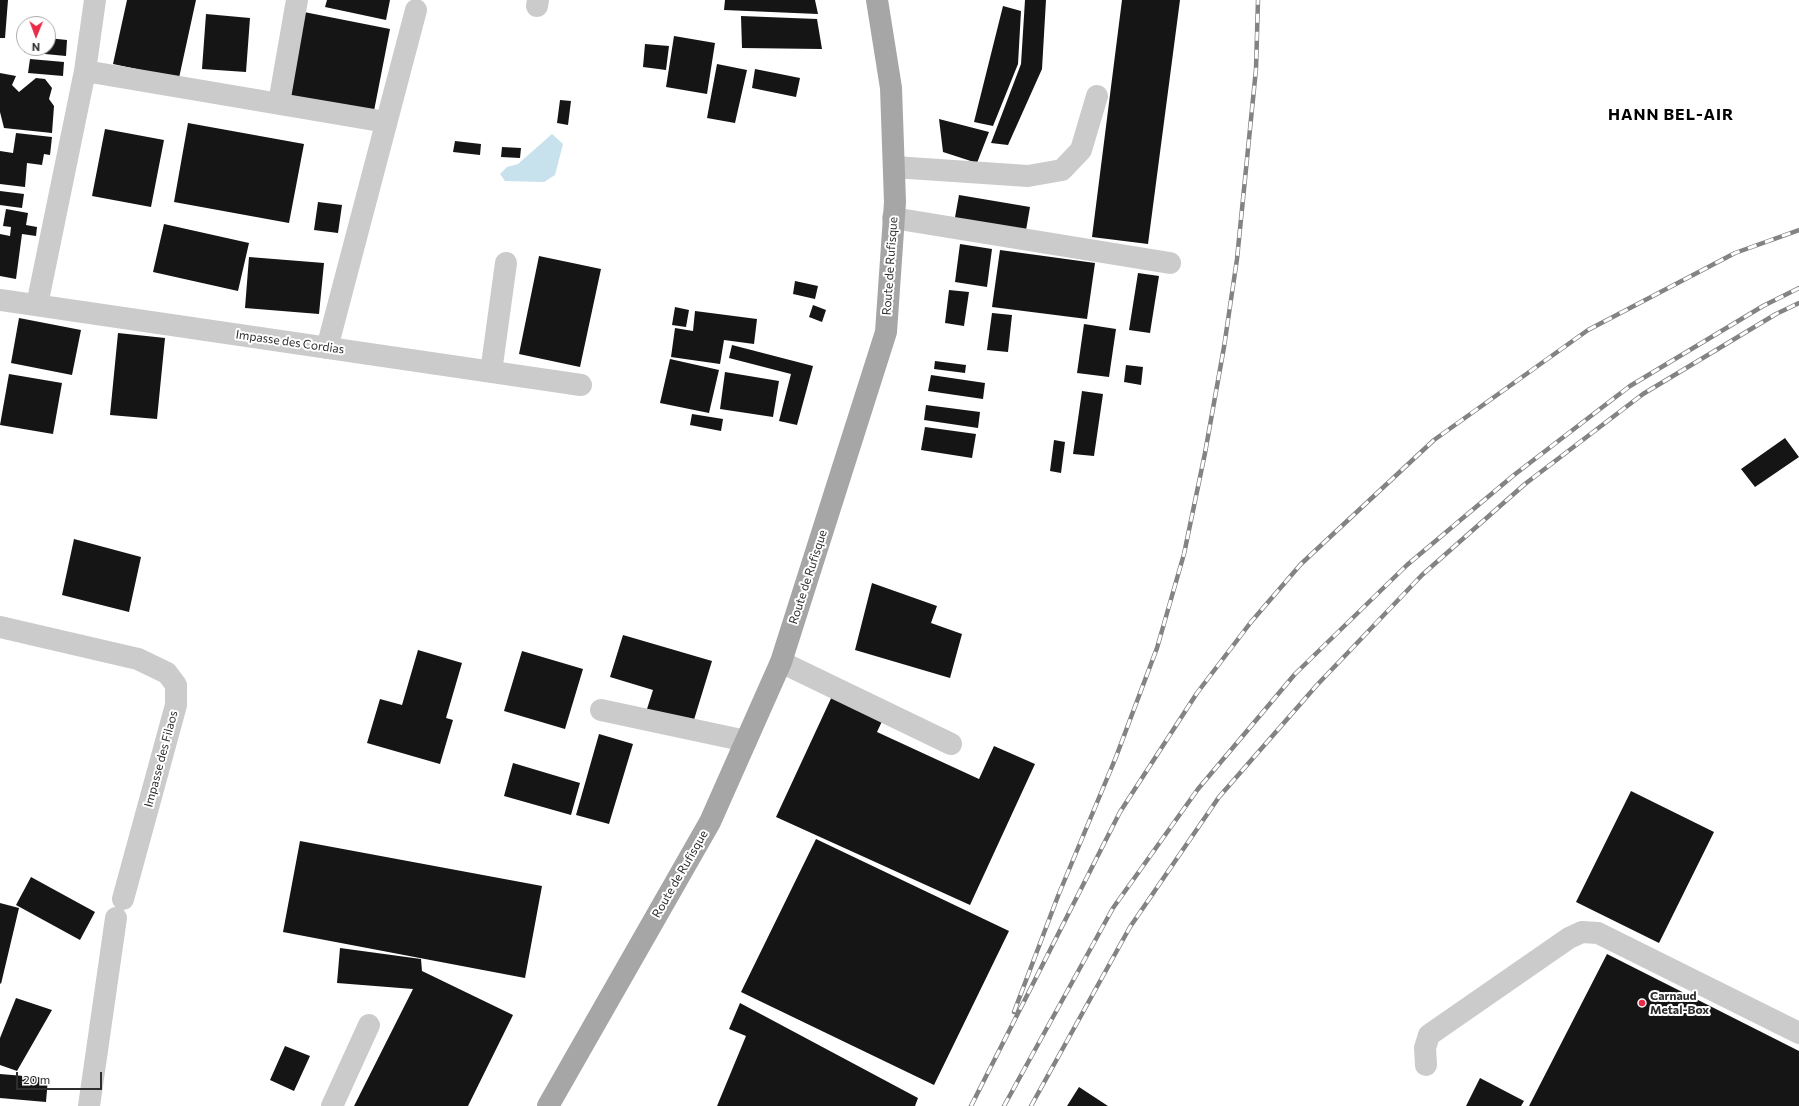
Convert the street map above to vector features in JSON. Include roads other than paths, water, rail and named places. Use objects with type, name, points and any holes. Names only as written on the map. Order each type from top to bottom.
[{"type":"main road","name":"Route de Rufisque","points":[[548,1106],[710,822],[781,662],[886,332],[895,202],[891,88],[877,0]]},
{"type":"street","points":[[37,305],[85,71],[95,0]]},
{"type":"street","points":[[278,104],[297,0]]},
{"type":"street","points":[[327,348],[416,10]]},
{"type":"street","points":[[85,71],[386,122]]},
{"type":"street","points":[[894,167],[1028,176],[1062,170],[1081,150],[1097,96]]},
{"type":"street","points":[[893,218],[1170,263]]},
{"type":"street","points":[[491,372],[506,263]]},
{"type":"street","name":"Impasse des Cordias","points":[[1,304],[37,305],[581,385]]},
{"type":"street","name":"Impasse des Filaos","points":[[0,627],[138,658],[167,673],[176,685],[176,704],[119,909],[89,1106]]},
{"type":"street","points":[[781,662],[951,744]]},
{"type":"street","points":[[601,710],[746,741]]},
{"type":"street","points":[[1426,1065],[1425,1048],[1429,1035],[1569,938],[1582,932],[1598,932],[1799,1033]]},
{"type":"street","points":[[332,1106],[369,1025]]},
{"type":"water","points":[[552,134],[563,144],[555,175],[544,182],[505,181],[500,174],[507,167],[518,164]]},
{"type":"railway","points":[[1014,1012],[1058,896],[1116,757],[1157,648],[1184,554],[1205,453],[1224,347],[1237,259],[1256,69],[1258,0]]},
{"type":"railway","points":[[971,1106],[1120,812],[1197,693],[1251,622],[1301,564],[1434,440],[1588,330],[1735,253],[1799,230]]},
{"type":"railway","points":[[1004,1106],[1113,908],[1198,789],[1295,674],[1407,565],[1514,475],[1630,386],[1763,306],[1799,288]]},
{"type":"railway","points":[[1031,1106],[1130,927],[1219,797],[1317,685],[1422,575],[1525,484],[1643,394],[1776,314],[1799,303]]},
{"type":"place","name":"Carnaud Metal-Box","points":[[1642,1003]]},
{"type":"district","name":"HANN BEL-AIR","points":[[1671,115]]}]
